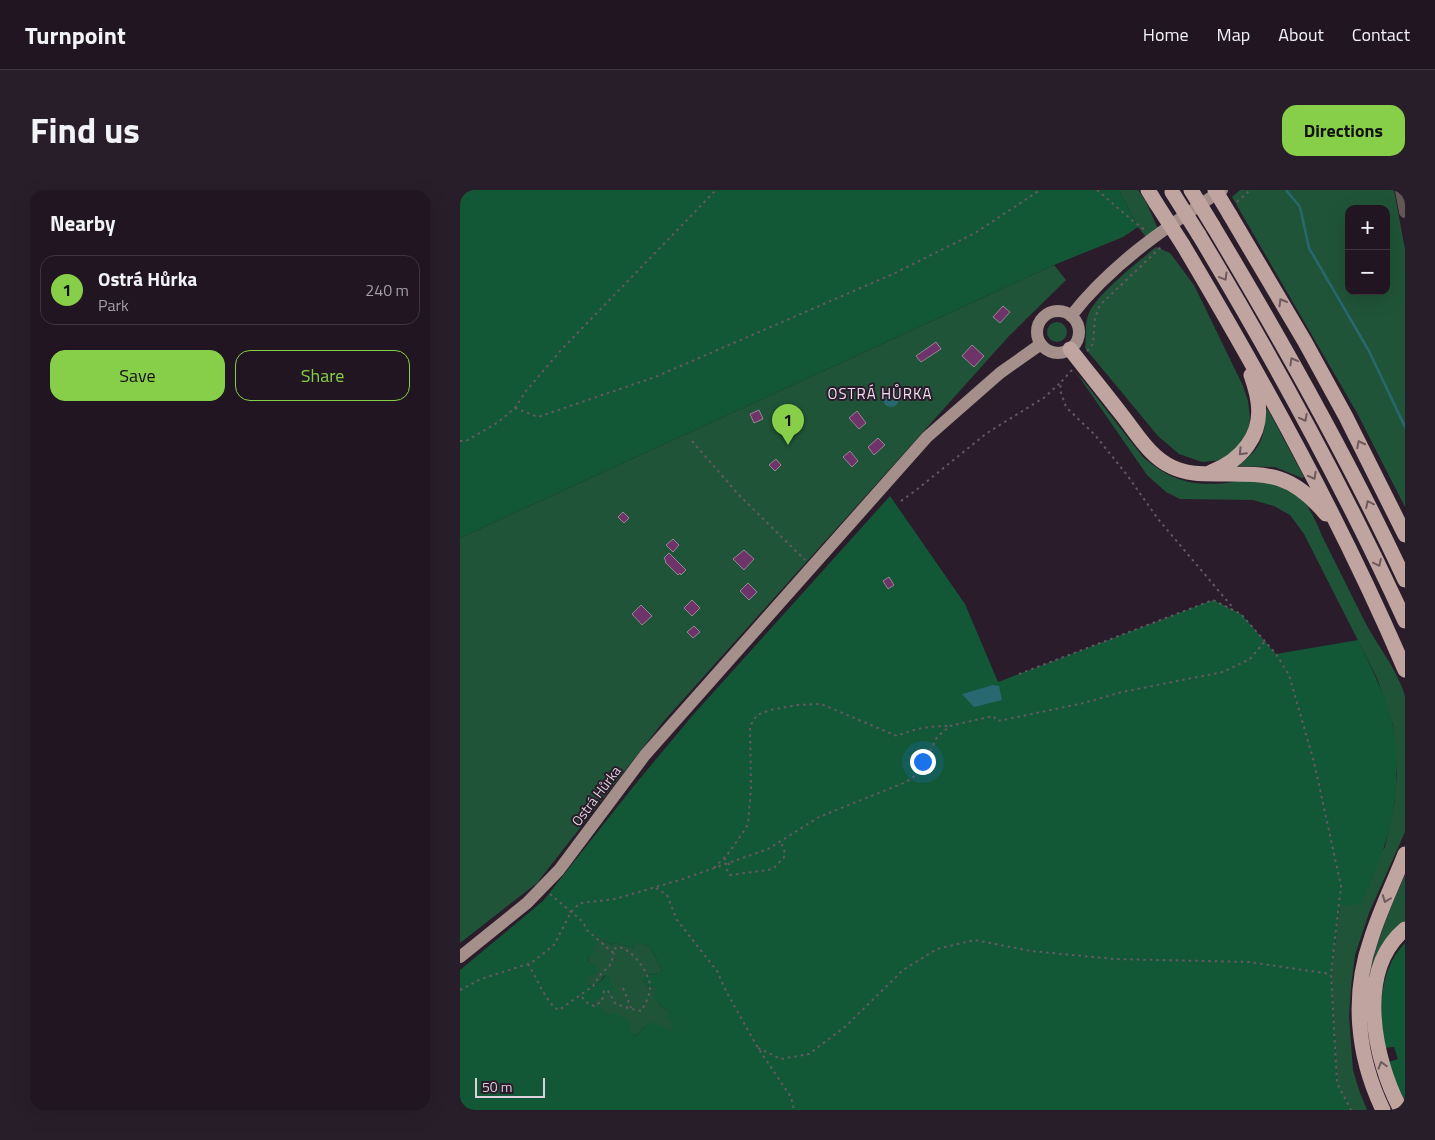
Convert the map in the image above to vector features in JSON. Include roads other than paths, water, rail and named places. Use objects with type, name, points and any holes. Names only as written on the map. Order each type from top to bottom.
[{"type":"highway","points":[[1191,190],[1290,356],[1346,458],[1405,580]]},
{"type":"highway","points":[[1214,190],[1305,342],[1346,417],[1405,535]]},
{"type":"highway","points":[[1171,191],[1275,364],[1330,467],[1405,620]]},
{"type":"highway","points":[[1152,196],[1239,341],[1314,478],[1388,630],[1405,670]]},
{"type":"highway","points":[[1200,474],[1226,465],[1240,455],[1250,441],[1257,426],[1258,400],[1239,341]]},
{"type":"highway","points":[[1076,357],[1157,457],[1178,470],[1200,474],[1256,474],[1284,479],[1309,495],[1341,533]]},
{"type":"highway","points":[[1383,1110],[1367,1070],[1360,1038],[1360,987],[1371,939],[1405,854]]},
{"type":"highway","points":[[1401,1110],[1389,1085],[1379,1053],[1374,1006],[1378,976],[1385,954],[1394,940],[1405,929]]},
{"type":"main road","points":[[1071,316],[1109,273],[1159,240],[1222,190]]},
{"type":"main road","points":[[1052,312],[1066,312],[1071,316],[1078,327],[1079,333],[1074,345],[1076,357],[1051,352],[1041,344],[1037,331],[1042,319],[1052,312]]},
{"type":"main road","name":"Ostrá Hůrka","points":[[460,957],[526,904],[559,870],[646,755],[927,437],[1000,373],[1041,344]]},
{"type":"street","points":[[1401,190],[1405,212]]},
{"type":"water","points":[[888,391],[894,391],[899,396],[897,405],[888,407],[883,402],[883,396]]},
{"type":"water","points":[[993,685],[999,686],[1002,700],[974,707],[962,694]]},
{"type":"waterway","points":[[1286,190],[1300,207],[1309,248],[1369,351],[1405,427]]},
{"type":"place","name":"Ostrá Hůrka","points":[[788,445]]},
{"type":"district","name":"OSTRÁ HŮRKA","points":[[880,394]]}]
